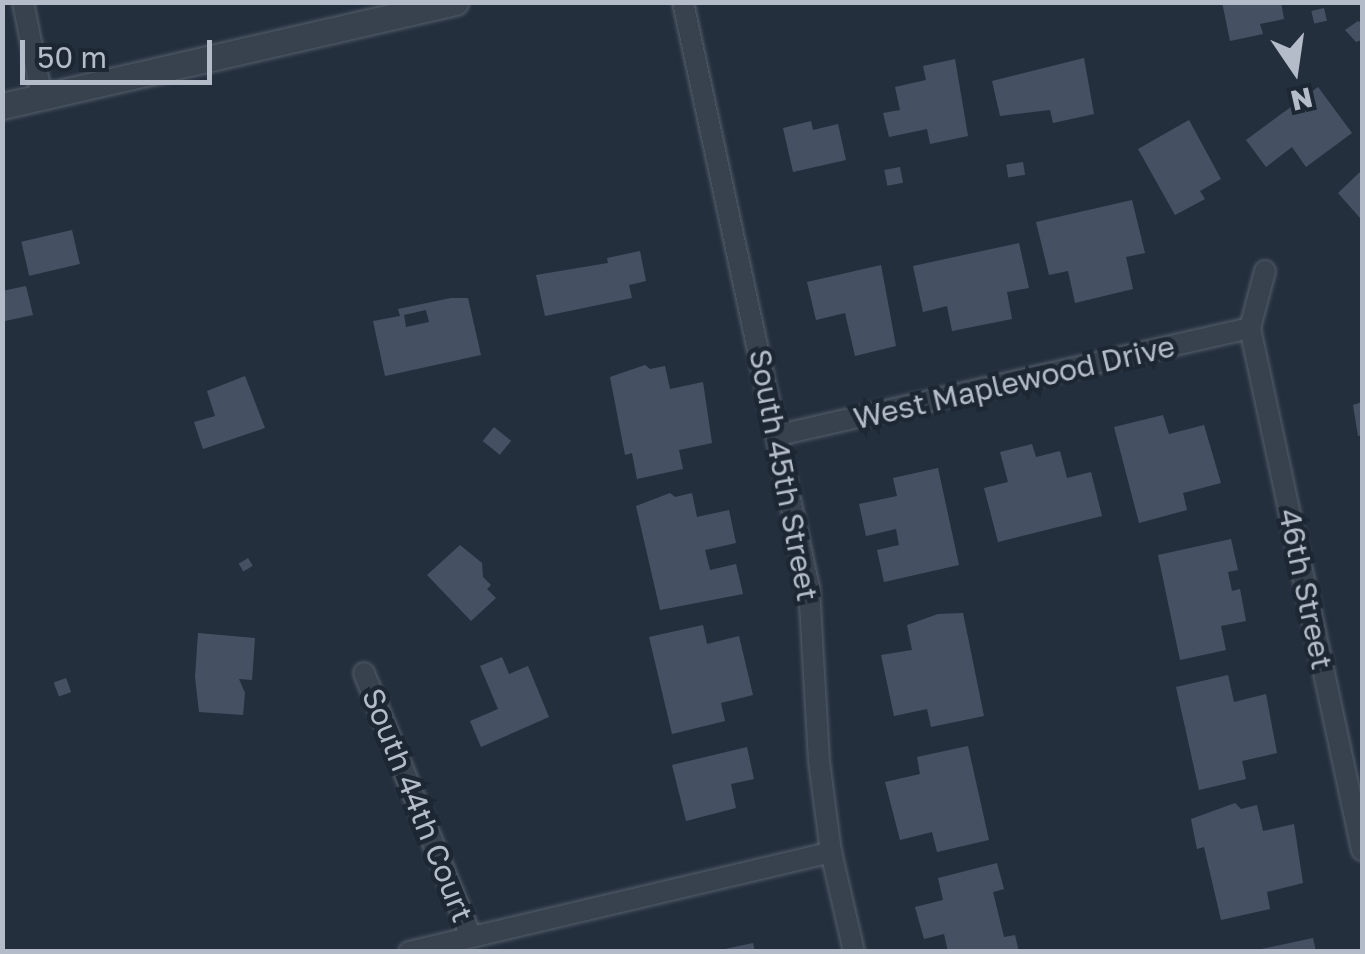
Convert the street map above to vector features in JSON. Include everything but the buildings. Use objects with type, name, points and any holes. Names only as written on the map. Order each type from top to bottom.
[{"type":"street","points":[[23,2],[42,97]]},
{"type":"street","points":[[2,106],[455,2]]},
{"type":"street","name":"South 45th Street","points":[[683,2],[809,587],[818,761],[831,852],[854,952]]},
{"type":"street","points":[[1250,328],[1265,271]]},
{"type":"street","name":"West Maplewood Drive","points":[[779,435],[1250,328]]},
{"type":"street","name":"46th Street","points":[[1250,328],[1362,850]]},
{"type":"street","name":"South 44th Court","points":[[364,673],[472,937]]},
{"type":"street","points":[[410,952],[831,852]]}]
